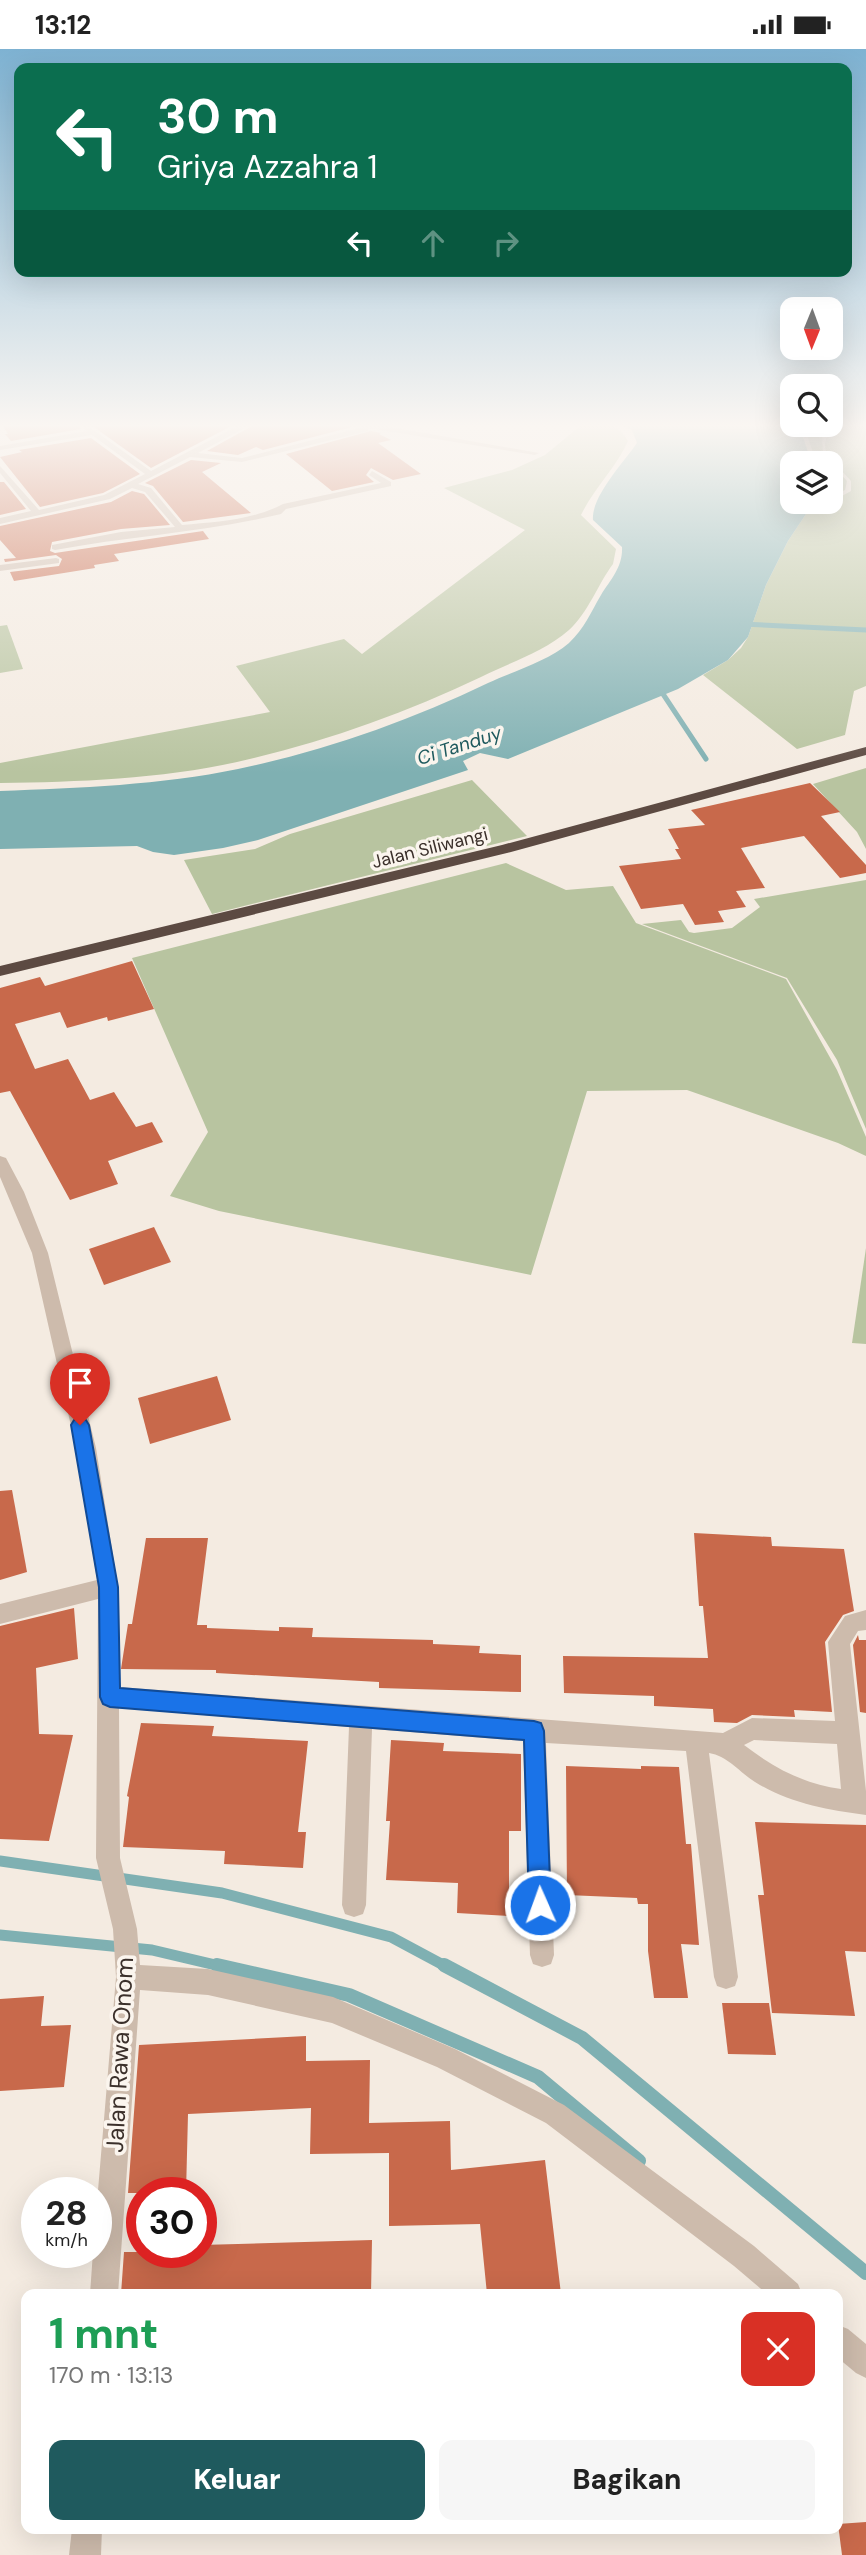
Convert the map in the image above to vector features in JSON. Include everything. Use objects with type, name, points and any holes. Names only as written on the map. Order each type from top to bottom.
[{"type":"highway","name":"Jalan Siliwangi","points":[[0,971],[506,849],[866,751]]},
{"type":"street","points":[[55,547],[99,539]]},
{"type":"street","points":[[0,568],[56,561]]},
{"type":"street","name":"Jalan Rawa Onom","points":[[0,1162],[8,1194],[40,1253],[86,1448],[108,1587],[108,1858],[125,1929],[128,1967],[104,2289]]},
{"type":"street","points":[[0,1614],[108,1587]]},
{"type":"street","points":[[110,1697],[534,1731],[696,1740],[724,1744],[764,1774],[803,1792],[824,1798],[860,1802],[839,1642],[852,1623],[866,1621]]},
{"type":"street","points":[[355,1905],[360,1716]]},
{"type":"street","points":[[724,1744],[752,1729],[849,1734]]},
{"type":"street","points":[[534,1731],[542,1955]]},
{"type":"street","points":[[696,1740],[726,1977]]},
{"type":"street","points":[[128,1967],[333,2010],[446,2058],[555,2114],[744,2256],[782,2289]]},
{"type":"street","points":[[843,2343],[866,2363]]},
{"type":"street","points":[[85,2555],[87,2534]]},
{"type":"green space","points":[[513,539],[606,539],[616,549],[613,564],[582,615],[559,638],[527,656],[392,715],[331,737],[208,768],[149,776],[0,783],[0,763],[270,712],[236,666],[344,639],[362,654]]},
{"type":"green space","points":[[789,539],[866,539],[866,686],[854,691],[845,735],[797,749],[703,675],[728,660],[741,648],[748,637],[766,585]]},
{"type":"green space","points":[[7,625],[23,669],[0,673],[0,626]]},
{"type":"green space","points":[[866,768],[866,849],[857,832],[813,784]]},
{"type":"green space","points":[[472,780],[527,836],[212,914],[184,860],[255,849],[290,834]]},
{"type":"green space","points":[[506,863],[566,890],[613,886],[636,923],[786,979],[837,1070],[866,1137],[866,1156],[838,1143],[687,1090],[587,1091],[531,1275],[219,1211],[170,1196],[208,1132],[132,958]]},
{"type":"green space","points":[[866,880],[866,1129],[837,1060],[787,978],[642,924],[681,920],[689,932],[694,933],[732,928],[760,907],[754,899]]},
{"type":"green space","points":[[866,1248],[866,1344],[852,1343]]},
{"type":"water","name":"Ci Tanduy","points":[[613,539],[789,539],[766,585],[748,637],[728,660],[678,689],[508,759],[480,753],[463,761],[468,770],[258,840],[223,848],[174,855],[137,846],[0,849],[0,791],[150,782],[270,762],[397,722],[530,665],[561,649],[574,638],[616,573],[622,547]]},
{"type":"building","points":[[68,539],[52,542],[50,551],[55,553],[150,539],[209,539],[114,554],[119,561],[94,565],[95,568],[14,581],[10,572],[59,566],[62,559],[56,555],[5,562],[4,559],[16,558],[0,540]]},
{"type":"building","points":[[810,783],[840,812],[821,816],[866,865],[866,873],[840,878],[804,836],[741,848],[765,888],[736,891],[746,907],[718,911],[724,922],[695,925],[683,904],[641,909],[619,866],[681,859],[675,849],[679,849],[668,829],[705,825],[691,810]]},
{"type":"building","points":[[132,961],[154,1009],[108,1021],[107,1017],[67,1028],[60,1012],[15,1024],[35,1069],[68,1059],[90,1100],[114,1092],[136,1127],[152,1122],[163,1142],[108,1161],[118,1184],[70,1200],[10,1091],[0,1093],[0,988],[40,977],[45,986]]},
{"type":"building","points":[[154,1227],[171,1262],[104,1285],[89,1249]]},
{"type":"building","points":[[217,1376],[231,1420],[150,1444],[138,1398]]},
{"type":"building","points":[[12,1490],[27,1572],[0,1580],[0,1491]]},
{"type":"building","points":[[694,1533],[771,1537],[772,1546],[844,1549],[854,1611],[843,1615],[825,1642],[832,1712],[794,1710],[795,1717],[752,1715],[737,1723],[714,1722],[713,1709],[654,1706],[654,1696],[564,1693],[563,1656],[708,1658],[703,1606],[699,1606]]},
{"type":"building","points":[[146,1538],[208,1538],[197,1625],[207,1625],[207,1628],[279,1631],[279,1627],[313,1628],[312,1637],[433,1640],[433,1644],[480,1646],[479,1653],[521,1655],[521,1692],[379,1688],[379,1682],[216,1673],[216,1670],[121,1669],[128,1624],[132,1624]]},
{"type":"building","points":[[74,1608],[78,1659],[36,1668],[39,1734],[73,1735],[49,1841],[0,1839],[0,1626]]},
{"type":"building","points":[[858,1635],[859,1640],[866,1640],[866,1713],[860,1712],[853,1645]]},
{"type":"building","points":[[141,1723],[214,1726],[212,1736],[308,1741],[298,1832],[306,1832],[303,1868],[224,1864],[225,1851],[123,1847],[127,1796]]},
{"type":"building","points":[[391,1740],[444,1743],[443,1751],[521,1754],[521,1831],[509,1831],[509,1916],[457,1913],[458,1883],[386,1880],[390,1821],[386,1821]]},
{"type":"building","points":[[566,1766],[641,1769],[641,1766],[679,1767],[686,1844],[691,1844],[699,1945],[681,1944],[688,1998],[654,1998],[648,1951],[648,1904],[638,1904],[637,1898],[567,1895]]},
{"type":"building","points":[[755,1822],[866,1825],[866,1952],[845,1951],[855,2016],[772,2013],[758,1895],[764,1895]]},
{"type":"building","points":[[44,1996],[41,2026],[71,2025],[64,2087],[0,2091],[0,1999]]},
{"type":"building","points":[[722,2003],[769,2003],[776,2055],[728,2054]]},
{"type":"building","points":[[306,2036],[306,2061],[370,2060],[369,2123],[450,2121],[451,2170],[545,2160],[560,2289],[486,2289],[480,2224],[389,2226],[389,2153],[310,2154],[311,2108],[188,2114],[186,2177],[129,2177],[139,2045]]},
{"type":"building","points":[[372,2240],[371,2289],[121,2289],[124,2252],[126,2268],[217,2268],[217,2245]]},
{"type":"building","points":[[866,2522],[866,2555],[842,2555],[839,2534],[843,2534],[843,2524]]},
{"type":"waterway","points":[[742,624],[866,630]]},
{"type":"waterway","points":[[656,690],[663,694],[706,759]]},
{"type":"waterway","points":[[0,1861],[222,1893],[391,1937],[447,1967]]},
{"type":"waterway","points":[[0,1935],[152,1950],[224,1967]]},
{"type":"waterway","points":[[217,1965],[349,1995],[538,2077],[639,2161]]},
{"type":"waterway","points":[[444,1965],[582,2038],[866,2273]]},
{"type":"route","points":[[80,1425],[108,1587],[110,1697],[534,1731],[540,1905]]}]
